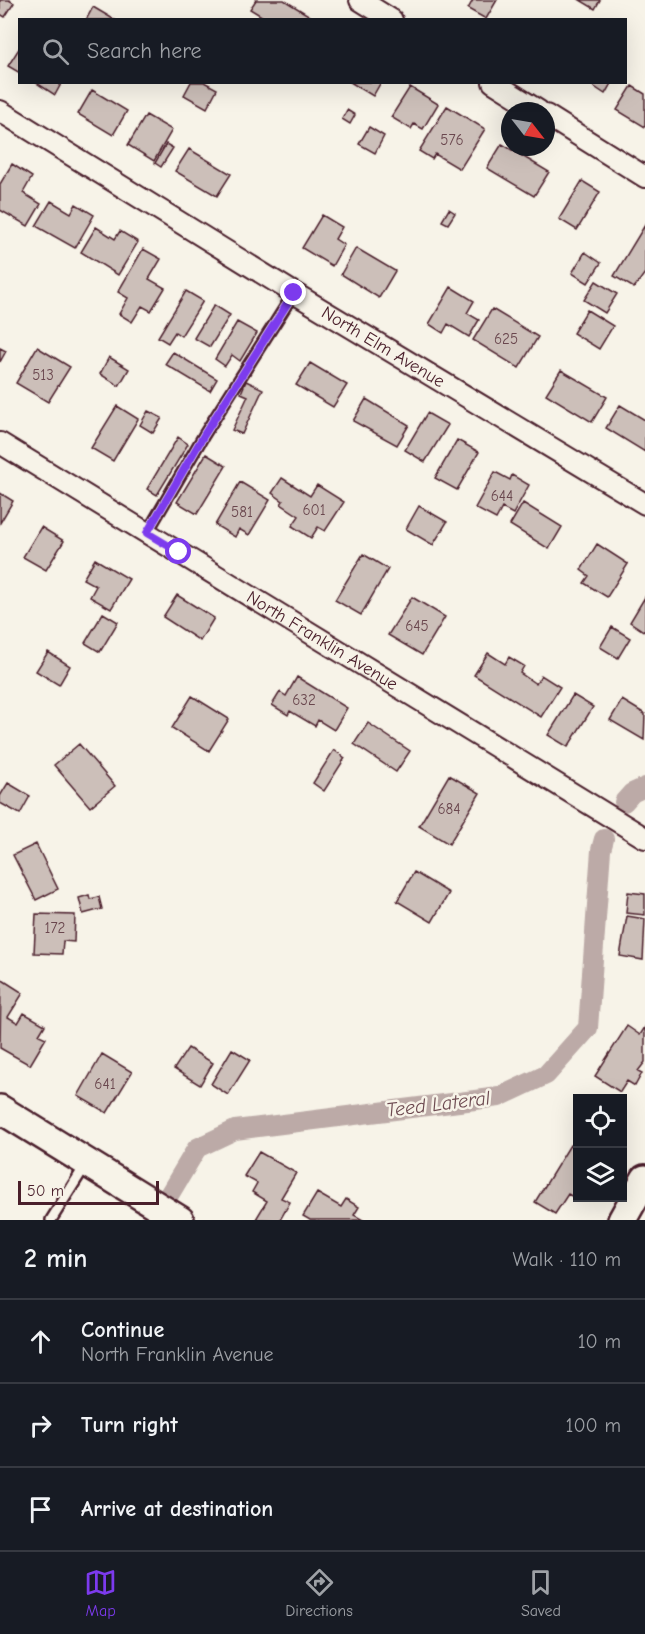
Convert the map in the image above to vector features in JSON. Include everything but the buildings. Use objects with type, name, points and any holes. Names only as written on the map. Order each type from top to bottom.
[{"type":"main road","points":[[0,1109],[168,1213]]},
{"type":"main road","points":[[628,1218],[645,1179]]},
{"type":"street","points":[[360,0],[389,18]]},
{"type":"street","points":[[496,84],[525,102]]},
{"type":"street","name":"North Elm Avenue","points":[[0,111],[294,293],[645,504]]},
{"type":"street","points":[[555,121],[645,177]]},
{"type":"street","name":"North Franklin Avenue","points":[[0,443],[645,838]]},
{"type":"lane","points":[[147,533],[204,435],[294,293]]},
{"type":"lane","points":[[51,1220],[87,1162]]},
{"type":"waterway","name":"Teed Lateral","points":[[624,802],[632,793],[645,787]]},
{"type":"waterway","name":"Teed Lateral","points":[[154,1220],[197,1148],[235,1130],[499,1097],[546,1075],[588,1028],[601,850],[604,839]]},
{"type":"route","points":[[179,552],[147,533],[204,435],[294,293]]}]
